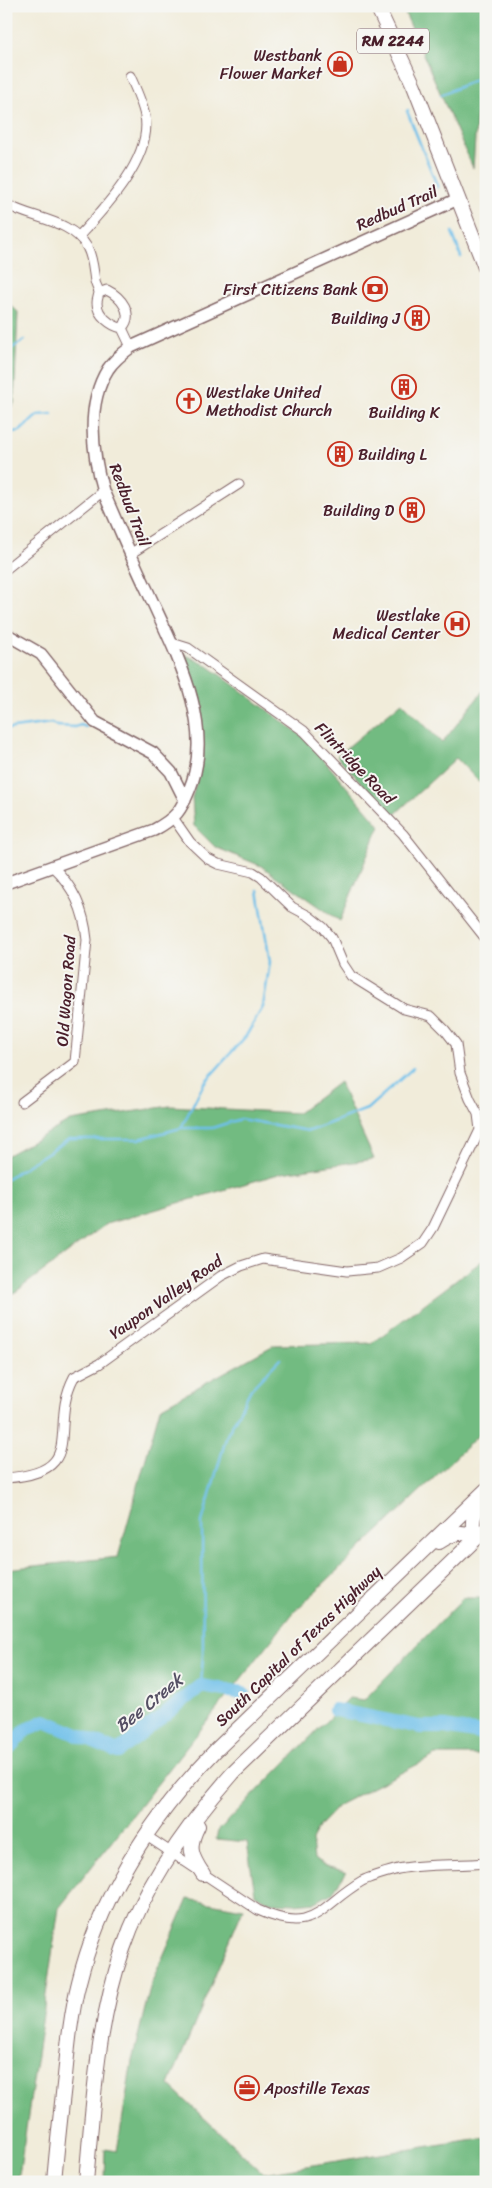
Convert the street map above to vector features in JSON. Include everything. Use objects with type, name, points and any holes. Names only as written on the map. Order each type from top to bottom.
[{"type":"main road","name":"RM 2244","points":[[377,6],[412,81],[486,270]]},
{"type":"main road","name":"South Capital of Texas Highway","points":[[54,2182],[67,2049],[78,1984],[102,1918],[130,1857],[144,1835],[190,1777],[216,1750],[486,1490]]},
{"type":"main road","points":[[481,1533],[472,1522],[477,1510],[486,1497]]},
{"type":"main road","points":[[417,1555],[455,1533],[481,1533]]},
{"type":"main road","points":[[86,2182],[93,2102],[113,1984],[123,1949],[146,1895],[172,1853],[214,1794],[251,1754],[481,1533]]},
{"type":"main road","points":[[203,1874],[192,1858],[190,1846],[194,1833],[214,1794]]},
{"type":"street","points":[[79,236],[107,203],[140,154],[145,136],[145,117],[130,76]]},
{"type":"street","name":"Redbud Trail","points":[[174,819],[185,800],[197,769],[200,742],[197,724],[172,643],[103,491],[94,450],[94,423],[96,401],[108,369],[117,358],[131,347],[458,199]]},
{"type":"street","points":[[6,204],[28,215],[56,223],[79,236],[89,252],[99,293],[96,306],[111,324],[122,328],[131,347]]},
{"type":"street","points":[[99,293],[107,290],[120,298],[128,317],[127,323],[122,328]]},
{"type":"street","points":[[130,554],[239,484]]},
{"type":"street","points":[[6,569],[103,491]]},
{"type":"street","points":[[6,634],[41,654],[96,722],[153,754],[171,772],[185,800]]},
{"type":"street","name":"Flintridge Road","points":[[172,643],[188,648],[304,731],[403,834],[486,939]]},
{"type":"street","points":[[171,772],[183,776],[197,769]]},
{"type":"street","points":[[6,883],[154,830],[174,819]]},
{"type":"street","name":"Yaupon Valley Road","points":[[6,1478],[21,1477],[41,1472],[54,1464],[61,1452],[64,1402],[74,1377],[99,1364],[221,1276],[241,1266],[263,1259],[347,1271],[378,1268],[401,1258],[423,1243],[433,1228],[480,1130],[478,1114],[460,1073],[456,1044],[445,1030],[431,1016],[404,1009],[351,976],[343,964],[332,938],[323,927],[309,916],[292,908],[261,877],[253,872],[218,864],[208,859],[190,842],[174,819]]},
{"type":"street","name":"Old Wagon Road","points":[[22,1102],[75,1062],[87,940],[85,920],[71,887],[52,866]]},
{"type":"street","points":[[144,1835],[258,1910],[273,1917],[292,1921],[315,1916],[364,1880],[399,1869],[486,1863]]},
{"type":"green space","points":[[402,6],[484,6],[473,168]]},
{"type":"green space","points":[[6,301],[18,312],[14,404],[6,412]]},
{"type":"green space","points":[[184,654],[208,666],[305,738],[381,827],[378,830],[340,921],[261,866],[215,847],[194,826],[192,798],[203,755],[201,727],[182,659]]},
{"type":"green space","points":[[483,691],[486,695],[486,789],[456,758],[392,817],[337,756],[402,702],[442,743]]},
{"type":"green space","points":[[339,1082],[374,1159],[282,1173],[106,1224],[6,1297],[6,1156],[70,1121],[170,1106],[298,1113]]},
{"type":"green space","points":[[486,1258],[486,1428],[294,1612],[59,1908],[18,2182],[6,2182],[6,1569],[118,1557],[160,1408],[274,1345],[372,1343]]},
{"type":"green space","points":[[463,1598],[486,1598],[486,1755],[436,1755],[340,1804],[320,1825],[312,1840],[314,1859],[346,1873],[332,1893],[316,1902],[294,1904],[272,1903],[255,1894],[247,1842],[216,1839],[218,1831],[349,1698],[364,1700]]},
{"type":"green space","points":[[188,1899],[243,1909],[169,2085],[263,2173],[486,2137],[486,2182],[104,2181],[105,2149],[117,2151],[132,2061],[151,1984]]},
{"type":"waterway","points":[[486,16],[478,47],[486,70]]},
{"type":"waterway","points":[[441,95],[486,75]]},
{"type":"waterway","points":[[408,110],[438,188]]},
{"type":"waterway","points":[[452,232],[461,257]]},
{"type":"waterway","points":[[6,349],[9,350],[25,340]]},
{"type":"waterway","points":[[6,433],[20,431],[38,415],[52,414]]},
{"type":"waterway","points":[[6,729],[51,723],[58,726],[75,727],[81,725],[86,727]]},
{"type":"waterway","points":[[181,1128],[204,1083],[246,1036],[263,1007],[270,962],[258,890]]},
{"type":"waterway","points":[[6,1179],[69,1139],[139,1139],[181,1128],[212,1128],[240,1119],[309,1131],[367,1109],[413,1068]]},
{"type":"waterway","points":[[201,1686],[203,1654],[202,1522],[227,1435],[251,1389],[280,1359]]},
{"type":"waterway","name":"Bee Creek","points":[[6,1751],[26,1730],[45,1721],[118,1752],[201,1686],[243,1693]]},
{"type":"waterway","name":"Bee Creek","points":[[335,1710],[420,1727],[445,1727],[486,1734]]},
{"type":"place","name":"Westbank Flower Market","points":[[340,64]]},
{"type":"place","name":"First Citizens Bank","points":[[375,289]]},
{"type":"place","name":"Building J","points":[[417,318]]},
{"type":"place","name":"Building K","points":[[404,387]]},
{"type":"place","name":"Westlake United Methodist Church","points":[[189,401]]},
{"type":"place","name":"Building L","points":[[340,454]]},
{"type":"place","name":"Building D","points":[[412,510]]},
{"type":"place","name":"Westlake Medical Center","points":[[457,624]]},
{"type":"place","name":"Apostille Texas","points":[[247,2088]]}]
